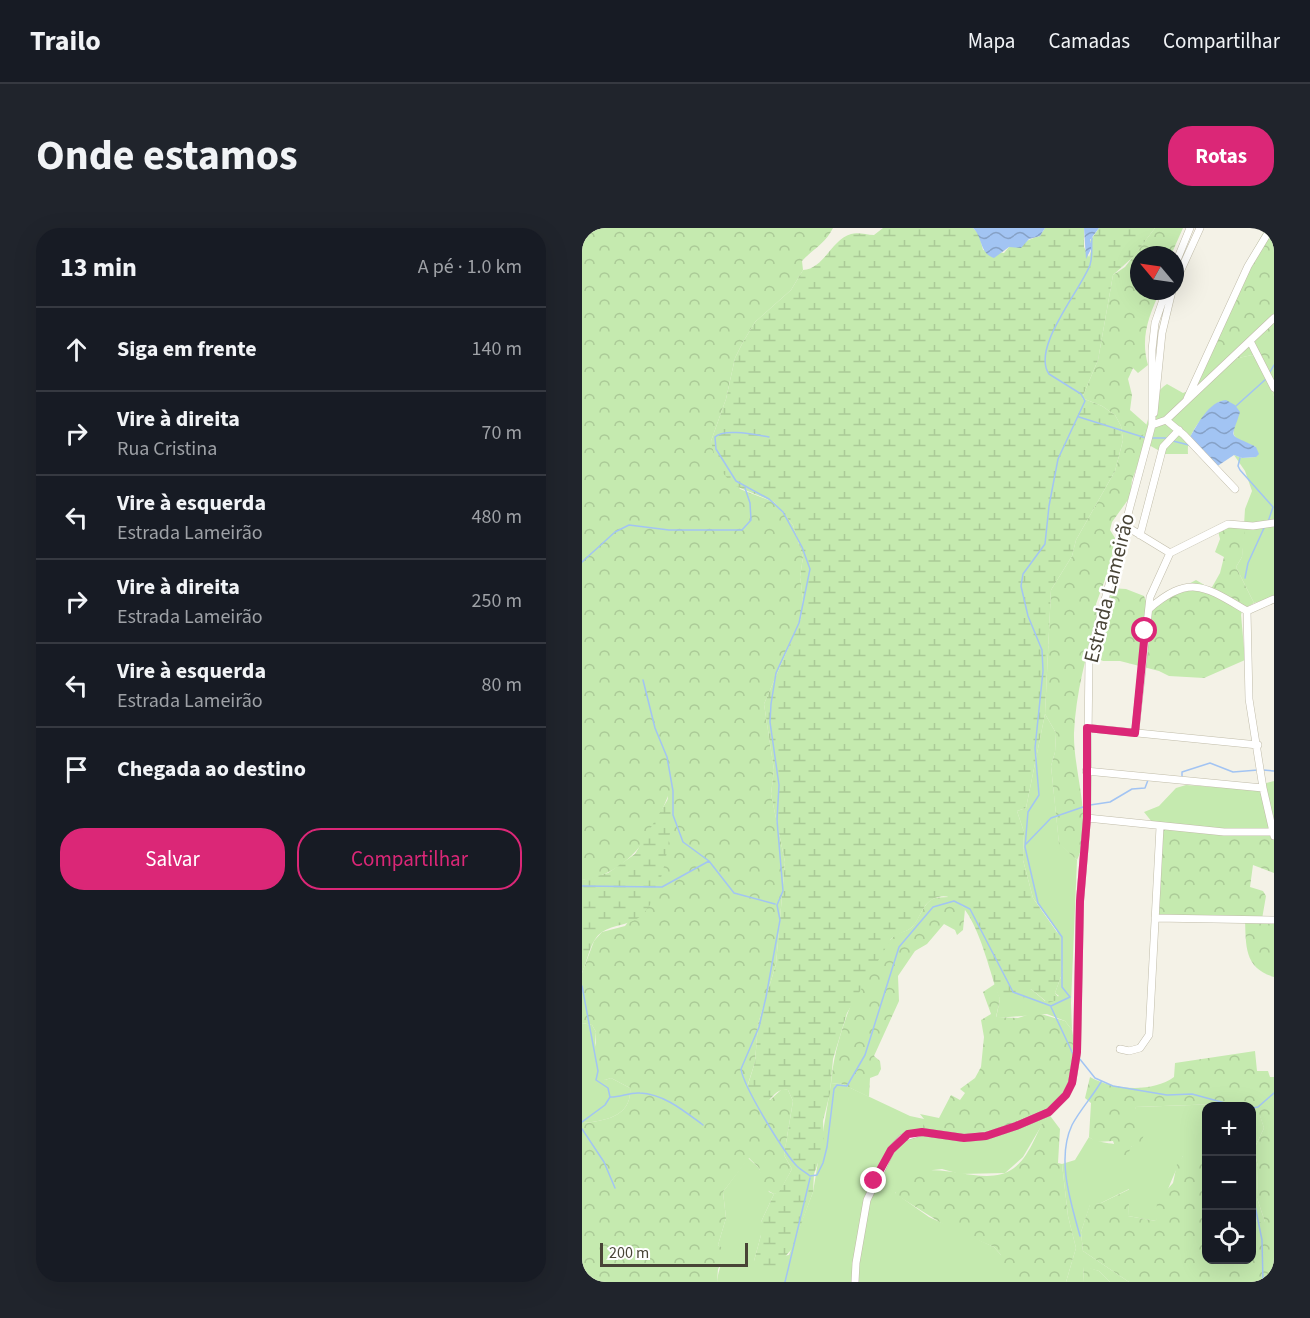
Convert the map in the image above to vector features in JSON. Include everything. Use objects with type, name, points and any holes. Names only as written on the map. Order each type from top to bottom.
[{"type":"street","points":[[1183,246],[1190,228]]},
{"type":"street","points":[[1184,263],[1200,228]]},
{"type":"street","points":[[1187,399],[1248,266],[1272,228]]},
{"type":"street","name":"Estrada Lameirão","points":[[855,1282],[857,1251],[867,1200],[891,1150],[902,1138],[922,1132],[964,1138],[986,1136],[1049,1112],[1066,1095],[1072,1083],[1077,1052],[1080,901],[1087,818],[1089,659],[1152,422],[1152,350],[1155,323],[1163,300]]},
{"type":"street","points":[[1169,300],[1165,312],[1158,387],[1152,422],[1166,420],[1274,318]]},
{"type":"street","points":[[1250,341],[1274,388]]},
{"type":"street","points":[[1166,420],[1179,430],[1235,489]]},
{"type":"street","points":[[1140,535],[1163,447],[1179,430]]},
{"type":"street","points":[[1135,733],[1152,589],[1170,553],[1228,524],[1253,526],[1274,523]]},
{"type":"street","points":[[1124,525],[1170,553]]},
{"type":"street","points":[[1149,609],[1192,585],[1206,587],[1247,611]]},
{"type":"street","points":[[1247,611],[1274,599]]},
{"type":"street","points":[[1087,818],[1160,827],[1274,834],[1263,788],[1249,699],[1247,611]]},
{"type":"street","points":[[1087,728],[1257,745]]},
{"type":"street","points":[[1086,771],[1263,788]]},
{"type":"street","points":[[1120,1049],[1129,1051],[1140,1048],[1149,1038],[1160,827]]},
{"type":"street","points":[[1155,918],[1274,920]]},
{"type":"green space","points":[[582,228],[833,228],[823,242],[802,261],[803,270],[791,290],[755,322],[743,342],[735,358],[726,399],[711,441],[740,489],[774,502],[793,525],[803,557],[800,577],[803,598],[801,618],[764,704],[774,770],[771,794],[785,862],[776,964],[758,1024],[755,1062],[747,1087],[770,1100],[782,1089],[788,1090],[793,1101],[784,1155],[792,1169],[779,1193],[774,1194],[765,1189],[759,1168],[749,1158],[723,1192],[726,1218],[718,1245],[729,1252],[718,1269],[717,1282],[582,1282],[582,1123],[600,1121],[622,1111],[627,1105],[630,1088],[611,1078],[605,1080],[595,1070],[596,1032],[592,1025],[582,1023],[582,973],[594,941],[602,932],[625,926],[658,884],[662,866],[668,796],[646,839],[636,851],[613,870],[582,880]]},
{"type":"green space","points":[[883,228],[973,228],[979,234],[983,250],[1004,253],[1009,247],[1040,236],[1045,228],[1084,228],[1084,247],[1089,257],[1092,248],[1090,241],[1099,228],[1155,228],[1141,246],[1130,246],[1130,260],[1113,275],[1098,360],[1082,398],[1102,406],[1115,415],[1121,426],[1123,440],[1115,471],[1076,540],[1072,556],[1051,590],[1045,714],[1026,808],[1017,811],[1024,832],[1023,860],[1033,898],[1059,935],[1063,971],[1055,993],[1060,999],[1048,1003],[1031,989],[1023,999],[1000,999],[985,952],[969,916],[959,903],[947,897],[933,899],[929,902],[911,928],[891,939],[847,1013],[833,1059],[830,1093],[823,1121],[824,1146],[814,1174],[813,1192],[792,1249],[767,1276],[761,1272],[754,1261],[761,1235],[761,1222],[774,1194],[779,1192],[792,1169],[784,1155],[793,1101],[788,1090],[781,1090],[766,1103],[758,1100],[747,1088],[755,1062],[758,1024],[776,964],[785,862],[771,794],[774,770],[764,704],[801,618],[803,598],[800,577],[803,557],[793,525],[774,502],[733,485],[717,466],[711,441],[726,399],[735,358],[755,322],[791,290],[803,270],[817,265],[844,237],[854,233],[874,235]]},
{"type":"green space","points":[[1155,228],[1183,228],[1175,246],[1141,246]]},
{"type":"green space","points":[[1266,228],[1274,228],[1274,396],[1256,358],[1252,355],[1234,359],[1200,385],[1198,380],[1249,258]]},
{"type":"green space","points":[[1130,260],[1130,300],[1156,300],[1145,336],[1148,365],[1138,373],[1133,368],[1128,379],[1132,395],[1130,410],[1147,425],[1141,440],[1146,443],[1132,480],[1130,497],[1112,522],[1110,530],[1115,538],[1110,566],[1096,604],[1098,616],[1079,688],[1074,733],[1084,831],[1077,860],[1059,844],[1051,766],[1055,752],[1056,733],[1045,714],[1051,590],[1072,556],[1076,540],[1115,471],[1123,440],[1121,426],[1115,415],[1102,406],[1082,398],[1098,360],[1113,275]]},
{"type":"green space","points":[[1252,355],[1256,358],[1274,396],[1274,597],[1254,603],[1236,567],[1242,557],[1245,509],[1252,491],[1245,471],[1234,455],[1242,458],[1256,457],[1256,447],[1237,439],[1234,435],[1230,402],[1220,401],[1198,424],[1190,438],[1188,454],[1165,454],[1140,440],[1153,402],[1167,384],[1183,393],[1208,383],[1234,359]]},
{"type":"green space","points":[[1217,527],[1245,528],[1242,557],[1236,567],[1254,603],[1242,610],[1241,615],[1244,648],[1248,653],[1245,660],[1204,678],[1169,676],[1159,671],[1120,661],[1103,661],[1092,656],[1110,588],[1126,589],[1144,596],[1148,606],[1196,580],[1211,589],[1220,573],[1224,557],[1215,552],[1220,539]]},
{"type":"green space","points":[[1045,714],[1056,733],[1055,752],[1051,766],[1059,843],[1077,860],[1072,1030],[1065,1021],[1047,1014],[996,1018],[1000,999],[1009,999],[1031,989],[1045,1001],[1059,996],[1055,993],[1063,971],[1057,930],[1033,898],[1023,860],[1024,832],[1017,811],[1026,808]]},
{"type":"green space","points":[[1274,781],[1274,834],[1156,827],[1144,812],[1159,806],[1176,788],[1186,785],[1244,789]]},
{"type":"green space","points":[[671,794],[674,797],[669,843],[656,893],[641,916],[632,922],[607,929],[598,936],[592,945],[582,973],[582,880],[608,873],[635,854]]},
{"type":"green space","points":[[1156,827],[1274,834],[1274,873],[1253,865],[1250,887],[1263,891],[1266,896],[1262,919],[1274,921],[1274,977],[1264,973],[1252,962],[1247,947],[1245,919],[1152,914],[1155,904],[1160,899],[1159,830]]},
{"type":"green space","points":[[953,897],[965,909],[963,930],[957,935],[955,930],[944,924],[927,944],[915,951],[898,976],[899,1001],[874,1056],[880,1061],[881,1069],[878,1075],[870,1078],[869,1097],[840,1083],[831,1084],[837,1046],[843,1026],[870,967],[893,937],[912,927],[931,900]]},
{"type":"green space","points":[[995,984],[1000,999],[996,1017],[1018,1018],[1030,1014],[1041,1014],[1065,1021],[1072,1030],[1076,1052],[1067,1087],[1053,1106],[998,1129],[956,1136],[923,1128],[924,1119],[920,1114],[939,1118],[951,1095],[960,1100],[965,1093],[960,1089],[975,1078],[981,1067],[984,1037],[981,1020],[991,1014],[983,992]]},
{"type":"green space","points":[[582,1023],[592,1025],[596,1032],[595,1043],[605,1080],[611,1078],[630,1088],[627,1105],[622,1111],[600,1121],[582,1123]]},
{"type":"green space","points":[[1255,1051],[1257,1071],[1268,1071],[1270,1077],[1274,1077],[1274,1282],[1129,1282],[1083,1251],[1081,1232],[1090,1204],[1101,1203],[1130,1189],[1128,1216],[1156,1221],[1157,1201],[1173,1183],[1177,1164],[1183,1156],[1202,1156],[1202,1264],[1256,1264],[1256,1219],[1257,1222],[1265,1222],[1257,1198],[1256,1145],[1264,1128],[1260,1116],[1256,1117],[1256,1102],[1202,1102],[1202,1105],[1135,1107],[1145,1130],[1142,1141],[1131,1147],[1127,1157],[1116,1149],[1113,1141],[1096,1142],[1089,1137],[1091,1103],[1085,1098],[1090,1077],[1121,1087],[1155,1086],[1174,1077],[1175,1063]]},
{"type":"green space","points":[[840,1083],[910,1116],[924,1119],[956,1136],[998,1129],[1053,1106],[1023,1157],[1005,1173],[960,1174],[942,1169],[933,1170],[895,1193],[929,1217],[994,1247],[1001,1255],[1001,1282],[717,1282],[723,1253],[723,1249],[718,1245],[726,1218],[723,1192],[748,1158],[759,1168],[769,1192],[774,1194],[761,1222],[761,1235],[754,1261],[789,1255],[813,1192],[831,1084]]},
{"type":"green space","points":[[1202,1105],[1202,1157],[1183,1156],[1156,1221],[1128,1216],[1129,1189],[1101,1203],[1090,1205],[1081,1232],[1083,1251],[1129,1282],[1110,1282],[1099,1271],[1084,1267],[1083,1282],[1066,1282],[1076,1248],[1068,1216],[1062,1164],[1075,1160],[1089,1137],[1098,1141],[1131,1147],[1142,1136],[1135,1107]]},
{"type":"green space","points":[[1048,1113],[1060,1129],[1058,1163],[1062,1164],[1068,1216],[1076,1248],[1066,1282],[1001,1282],[1001,1255],[994,1247],[949,1228],[895,1194],[906,1179],[919,1172],[934,1170],[984,1176],[1000,1174],[1014,1168],[1025,1156]]},
{"type":"green space","points":[[1260,1115],[1264,1128],[1256,1145],[1256,1116]]},
{"type":"green space","points":[[1256,1158],[1257,1198],[1265,1222],[1257,1222]]},
{"type":"green space","points":[[1084,1266],[1099,1271],[1110,1282],[1083,1282]]},
{"type":"water","points":[[973,228],[1045,228],[1040,236],[1029,239],[1021,248],[1009,247],[994,258],[983,249]]},
{"type":"water","points":[[1084,228],[1099,228],[1090,240],[1092,247],[1086,259]]},
{"type":"water","points":[[1226,400],[1235,405],[1240,412],[1234,435],[1256,447],[1259,454],[1256,457],[1242,458],[1234,455],[1216,467],[1189,439],[1209,409],[1220,401]]},
{"type":"waterway","points":[[810,1176],[817,1175],[823,1163],[834,1089],[837,1085],[847,1086],[865,1055],[899,947],[933,907],[954,901],[970,909],[1013,992],[1051,1006],[1070,997],[1062,987],[1062,937],[1038,903],[1025,847],[1028,812],[1039,795],[1035,748],[1043,671],[1042,650],[1028,616],[1021,586],[1023,574],[1045,544],[1058,459],[1085,401],[1081,394],[1049,374],[1045,363],[1051,335],[1090,265],[1092,238]]},
{"type":"waterway","points":[[1270,372],[1274,365]]},
{"type":"waterway","points":[[1236,406],[1266,379]]},
{"type":"waterway","points":[[1079,417],[1146,438]]},
{"type":"waterway","points":[[769,437],[733,433],[719,434],[715,437],[716,449],[736,481],[769,499],[783,512],[802,547],[810,569],[799,623],[776,673],[771,704],[770,722],[779,785],[777,820],[783,891],[777,905],[780,920],[759,1027],[741,1069],[749,1090],[773,1132],[795,1164],[810,1176]]},
{"type":"waterway","points":[[1151,438],[1166,438]]},
{"type":"waterway","points":[[1173,441],[1189,445]]},
{"type":"waterway","points":[[1240,458],[1238,466],[1240,470],[1273,507],[1268,522]]},
{"type":"waterway","points":[[582,562],[615,532],[629,525],[669,530],[742,530],[751,520],[750,503],[745,488]]},
{"type":"waterway","points":[[1245,578],[1248,563],[1264,528]]},
{"type":"waterway","points":[[643,680],[655,728],[667,757],[673,791],[673,815],[683,842],[709,861],[734,893],[775,904]]},
{"type":"waterway","points":[[1182,778],[1182,772],[1210,763],[1233,772],[1258,770]]},
{"type":"waterway","points":[[1263,770],[1274,771]]},
{"type":"waterway","points":[[1090,805],[1110,802],[1132,789],[1145,788],[1148,780]]},
{"type":"waterway","points":[[1026,844],[1051,818],[1083,807]]},
{"type":"waterway","points":[[582,886],[662,887],[709,861]]},
{"type":"waterway","points":[[582,986],[598,1071],[596,1080],[608,1088],[610,1097],[605,1105],[582,1122]]},
{"type":"waterway","points":[[1051,1007],[1073,1054]]},
{"type":"waterway","points":[[1079,1058],[1095,1078],[1113,1086],[1167,1095],[1192,1094],[1221,1102]]},
{"type":"waterway","points":[[1080,1236],[1067,1181],[1065,1152],[1072,1125],[1101,1082]]},
{"type":"waterway","points":[[611,1097],[636,1093],[657,1096],[689,1114],[703,1125]]},
{"type":"waterway","points":[[1256,1107],[1274,1093]]},
{"type":"waterway","points":[[582,1129],[604,1162],[615,1188]]},
{"type":"waterway","points":[[785,1282],[810,1178]]},
{"type":"waterway","points":[[1256,1210],[1262,1240],[1263,1282]]},
{"type":"route","points":[[874,1181],[891,1150],[908,1134],[922,1132],[964,1138],[986,1136],[1049,1112],[1066,1095],[1072,1083],[1077,1052],[1076,999],[1080,901],[1087,818],[1087,728],[1135,733],[1145,631]]}]
